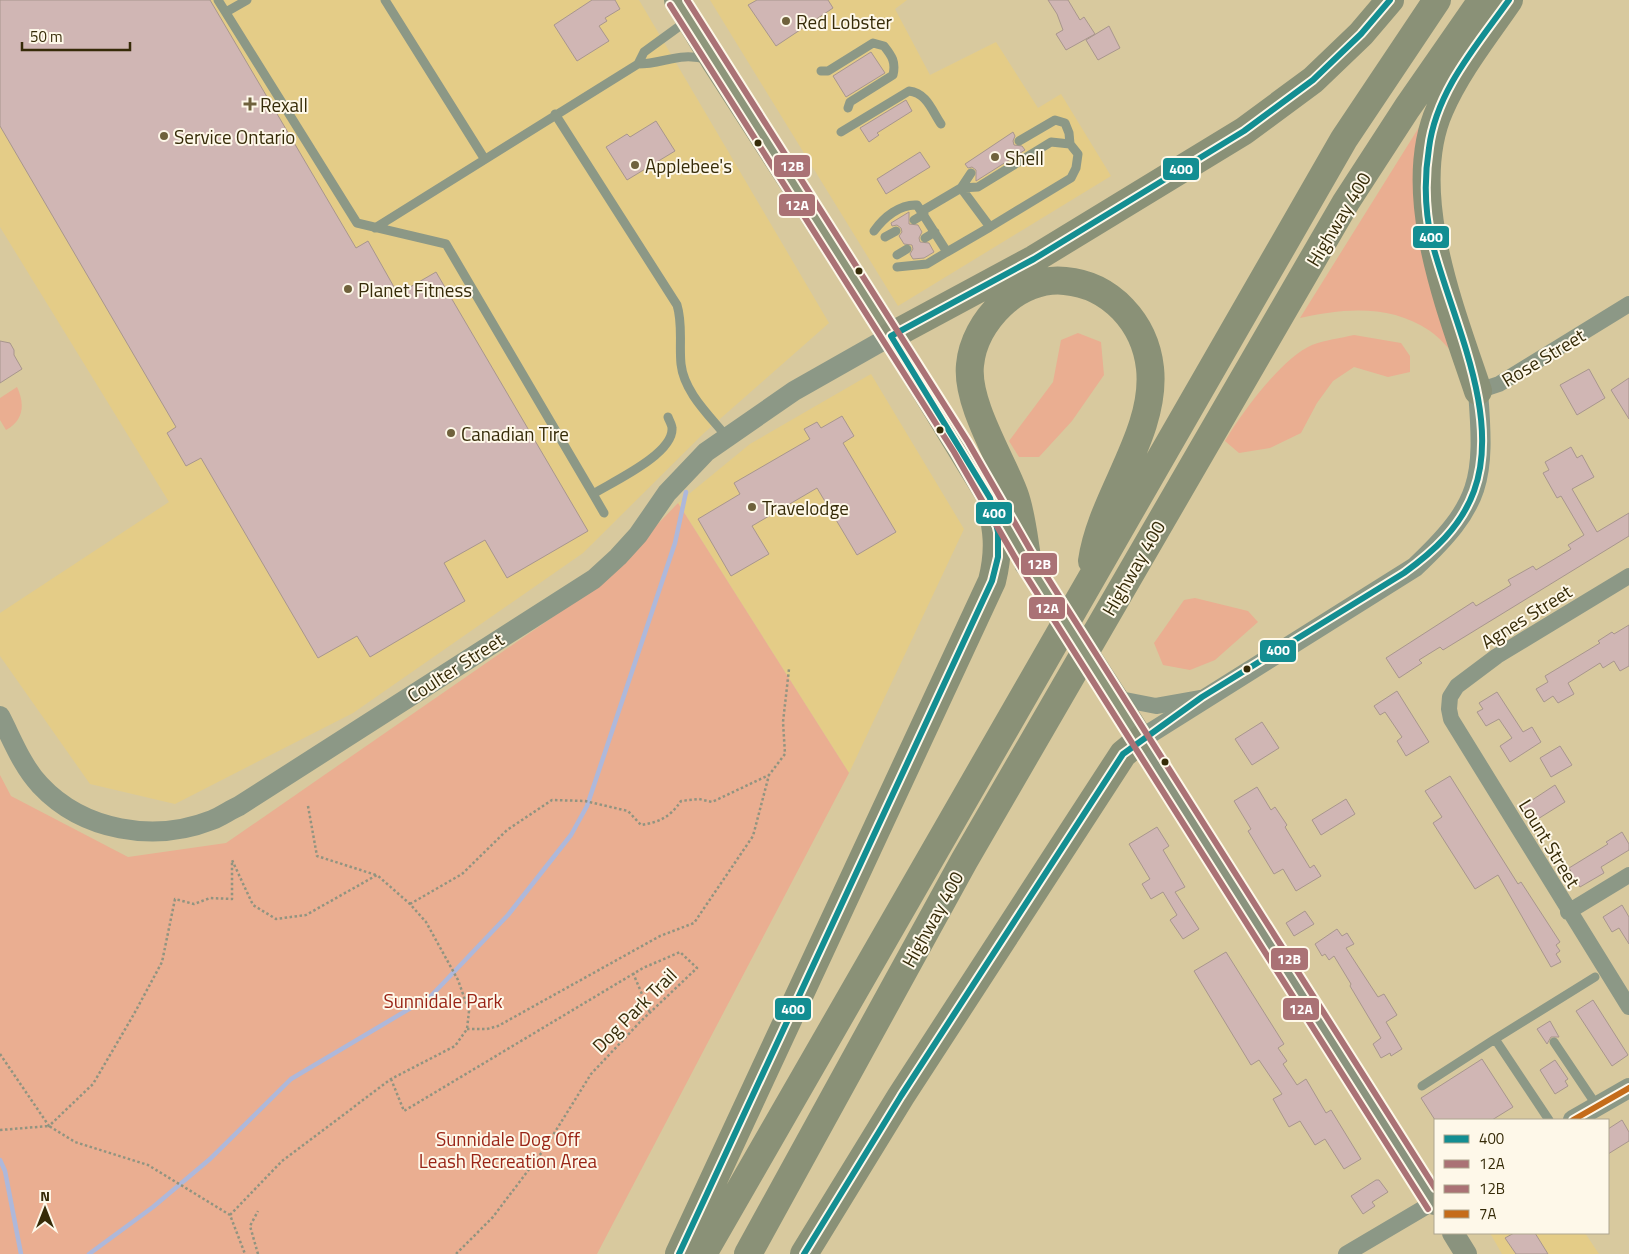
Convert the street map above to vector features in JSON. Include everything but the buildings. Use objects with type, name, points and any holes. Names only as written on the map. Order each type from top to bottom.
[{"type":"highway","points":[[891,336],[1034,259],[1244,131],[1313,80],[1360,34],[1390,0]]},
{"type":"highway","name":"Highway 400","points":[[704,1254],[1344,139],[1437,0]]},
{"type":"highway","name":"Highway 400","points":[[748,1254],[964,861],[1346,202],[1407,108],[1482,0]]},
{"type":"highway","points":[[1478,391],[1433,241],[1427,205],[1428,156],[1432,132],[1440,108],[1471,55],[1508,0]]},
{"type":"highway","points":[[1028,563],[1015,495],[982,420],[973,392],[969,366],[975,341],[989,316],[1011,297],[1035,285],[1064,280],[1089,286],[1119,304],[1135,324],[1145,342],[1150,369],[1150,394],[1139,432],[1095,541],[1089,586]]},
{"type":"highway","points":[[679,1254],[992,581],[998,558],[998,532],[990,498]]},
{"type":"highway","points":[[804,1254],[901,1096],[1123,754],[1141,739]]},
{"type":"main road","points":[[683,10],[715,63],[891,336],[1028,563],[1434,1200]]},
{"type":"main road","points":[[1454,1234],[1466,1254]]},
{"type":"street","name":"Rose Street","points":[[1141,739],[1203,698],[1415,566],[1450,532],[1469,504],[1477,480],[1482,451],[1478,391],[1499,384],[1629,304]]},
{"type":"street","name":"Coulter Street","points":[[0,716],[24,763],[39,784],[58,801],[80,815],[104,825],[159,832],[186,828],[213,820],[594,578],[618,558],[638,535],[667,493],[686,472],[726,436],[794,391],[891,336]]},
{"type":"street","name":"Agnes Street","points":[[1450,697],[1457,686],[1497,656],[1629,576]]},
{"type":"street","name":"Lount Street","points":[[1450,697],[1449,709],[1451,720],[1568,912],[1629,1007]]},
{"type":"street","name":"Rose Street","points":[[1115,698],[1156,706],[1203,698]]},
{"type":"street","points":[[1568,912],[1629,875]]},
{"type":"street","points":[[1575,1119],[1629,1088]]},
{"type":"street","points":[[1346,1254],[1434,1203]]},
{"type":"lane","points":[[218,0],[357,223],[446,244],[604,513]]},
{"type":"lane","points":[[226,12],[248,0]]},
{"type":"lane","points":[[385,0],[484,158]]},
{"type":"lane","points":[[638,64],[644,52],[683,10]]},
{"type":"lane","points":[[821,71],[828,71],[873,44],[884,46],[891,54],[895,65],[893,75],[850,102],[848,108]]},
{"type":"lane","points":[[375,228],[484,158],[638,64],[655,64],[668,58],[686,55],[715,63]]},
{"type":"lane","points":[[841,132],[909,91],[918,92],[923,96],[941,124]]},
{"type":"lane","points":[[555,114],[677,305],[680,317],[681,365],[686,385],[726,436]]},
{"type":"lane","points":[[897,267],[927,264],[1071,178],[1076,168],[1078,154],[1070,144],[1069,133],[1065,123],[1055,120],[1019,141]]},
{"type":"lane","points":[[961,188],[978,187],[1051,142],[1070,144]]},
{"type":"lane","points":[[914,220],[961,188],[971,173]]},
{"type":"lane","points":[[961,188],[990,227]]},
{"type":"lane","points":[[874,231],[882,220],[907,204],[918,205],[947,252]]},
{"type":"lane","points":[[885,237],[896,231]]},
{"type":"lane","points":[[925,238],[935,232]]},
{"type":"lane","points":[[897,255],[907,249]]},
{"type":"lane","points":[[593,494],[657,455],[669,441],[672,428],[668,417]]},
{"type":"lane","points":[[1422,1086],[1595,977]]},
{"type":"lane","points":[[1495,1040],[1548,1119]]},
{"type":"lane","points":[[1554,1042],[1597,1106]]},
{"type":"path","points":[[467,1029],[488,1029],[498,1026],[660,936],[694,923],[753,836],[769,775],[784,754],[783,722],[789,669]]},
{"type":"path","points":[[410,904],[462,874],[507,830],[552,800],[585,800],[628,812],[641,825],[659,822],[673,812],[681,801],[699,799],[712,802],[769,775]]},
{"type":"path","points":[[230,1215],[282,1161],[390,1079],[455,1046],[467,1029],[469,1010],[458,980],[447,964],[426,922],[410,904],[377,875],[317,856],[308,806]]},
{"type":"path","points":[[0,1130],[49,1126],[93,1084],[162,962],[175,899],[194,904],[210,898],[232,899],[232,860],[253,905],[276,918],[306,915],[377,875]]},
{"type":"path","name":"Dog Park Trail","points":[[390,1079],[404,1111],[633,973],[680,952],[697,968],[591,1074],[545,1148],[493,1216],[456,1254]]},
{"type":"path","points":[[633,973],[650,1013]]},
{"type":"path","points":[[0,1054],[49,1126],[75,1142],[148,1165],[230,1215],[245,1254]]},
{"type":"path","points":[[258,1211],[250,1226],[258,1254]]},
{"type":"shaded area","points":[[0,0],[639,0],[829,323],[704,433],[583,553],[353,713],[175,804],[90,784],[0,656],[0,613],[169,502],[0,227]]},
{"type":"shaded area","points":[[710,0],[907,0],[895,9],[930,75],[996,42],[1038,108],[1061,94],[1111,176],[898,306]]},
{"type":"shaded area","points":[[871,374],[964,529],[849,773],[678,503],[750,444]]},
{"type":"shaded area","points":[[1491,1234],[1586,1234],[1599,1254],[1502,1254]]},
{"type":"green space","points":[[1426,116],[1455,355],[1440,339],[1415,322],[1383,312],[1333,312],[1300,318]]},
{"type":"green space","points":[[1078,333],[1101,342],[1104,375],[1072,421],[1039,457],[1019,457],[1009,441],[1053,382],[1061,340]]},
{"type":"green space","points":[[1354,335],[1401,343],[1410,356],[1410,372],[1388,377],[1354,367],[1333,381],[1317,403],[1301,433],[1270,448],[1239,453],[1225,441],[1252,401],[1288,361],[1312,345]]},
{"type":"green space","points":[[17,387],[22,405],[20,416],[6,430],[0,420],[0,398]]},
{"type":"green space","name":"Sunnidale Park","points":[[678,503],[849,773],[597,1254],[0,1254],[0,775],[11,796],[128,857],[226,843],[599,585]]},
{"type":"green space","points":[[1195,598],[1248,611],[1258,622],[1215,660],[1190,670],[1163,665],[1154,643],[1184,600]]},
{"type":"waterway","points":[[89,1254],[153,1207],[210,1159],[291,1079],[431,996],[508,915],[571,835],[587,806],[675,543],[686,492]]},
{"type":"waterway","points":[[0,1160],[5,1171],[21,1254]]},
{"type":"transit line","name":"12B","points":[[687,0],[968,442],[1035,558],[1434,1186]]},
{"type":"transit line","name":"400","points":[[679,1254],[992,581],[998,557],[998,532],[990,498],[891,336],[1034,259],[1244,131],[1313,80],[1361,34],[1390,0]]},
{"type":"transit line","name":"400","points":[[804,1254],[901,1096],[1123,754],[1202,697],[1404,573],[1445,538],[1462,516],[1474,491],[1481,461],[1482,430],[1471,366],[1432,242],[1427,207],[1426,172],[1433,127],[1449,88],[1471,52],[1509,0]]},
{"type":"transit line","name":"12A","points":[[670,5],[954,452],[1021,568],[1428,1209]]},
{"type":"transit line","name":"7A","points":[[1575,1119],[1629,1088]]},
{"type":"place","name":"Red Lobster","points":[[786,21]]},
{"type":"place","name":"Rexall","points":[[250,104]]},
{"type":"place","name":"Service Ontario","points":[[164,136]]},
{"type":"place","name":"Shell","points":[[995,157]]},
{"type":"place","name":"Applebee's","points":[[635,165]]},
{"type":"place","name":"Planet Fitness","points":[[348,289]]},
{"type":"place","name":"Canadian Tire","points":[[451,433]]},
{"type":"place","name":"Travelodge","points":[[752,507]]},
{"type":"park label","name":"Sunnidale Dog Off Leash Recreation Area","points":[[508,1149]]}]
